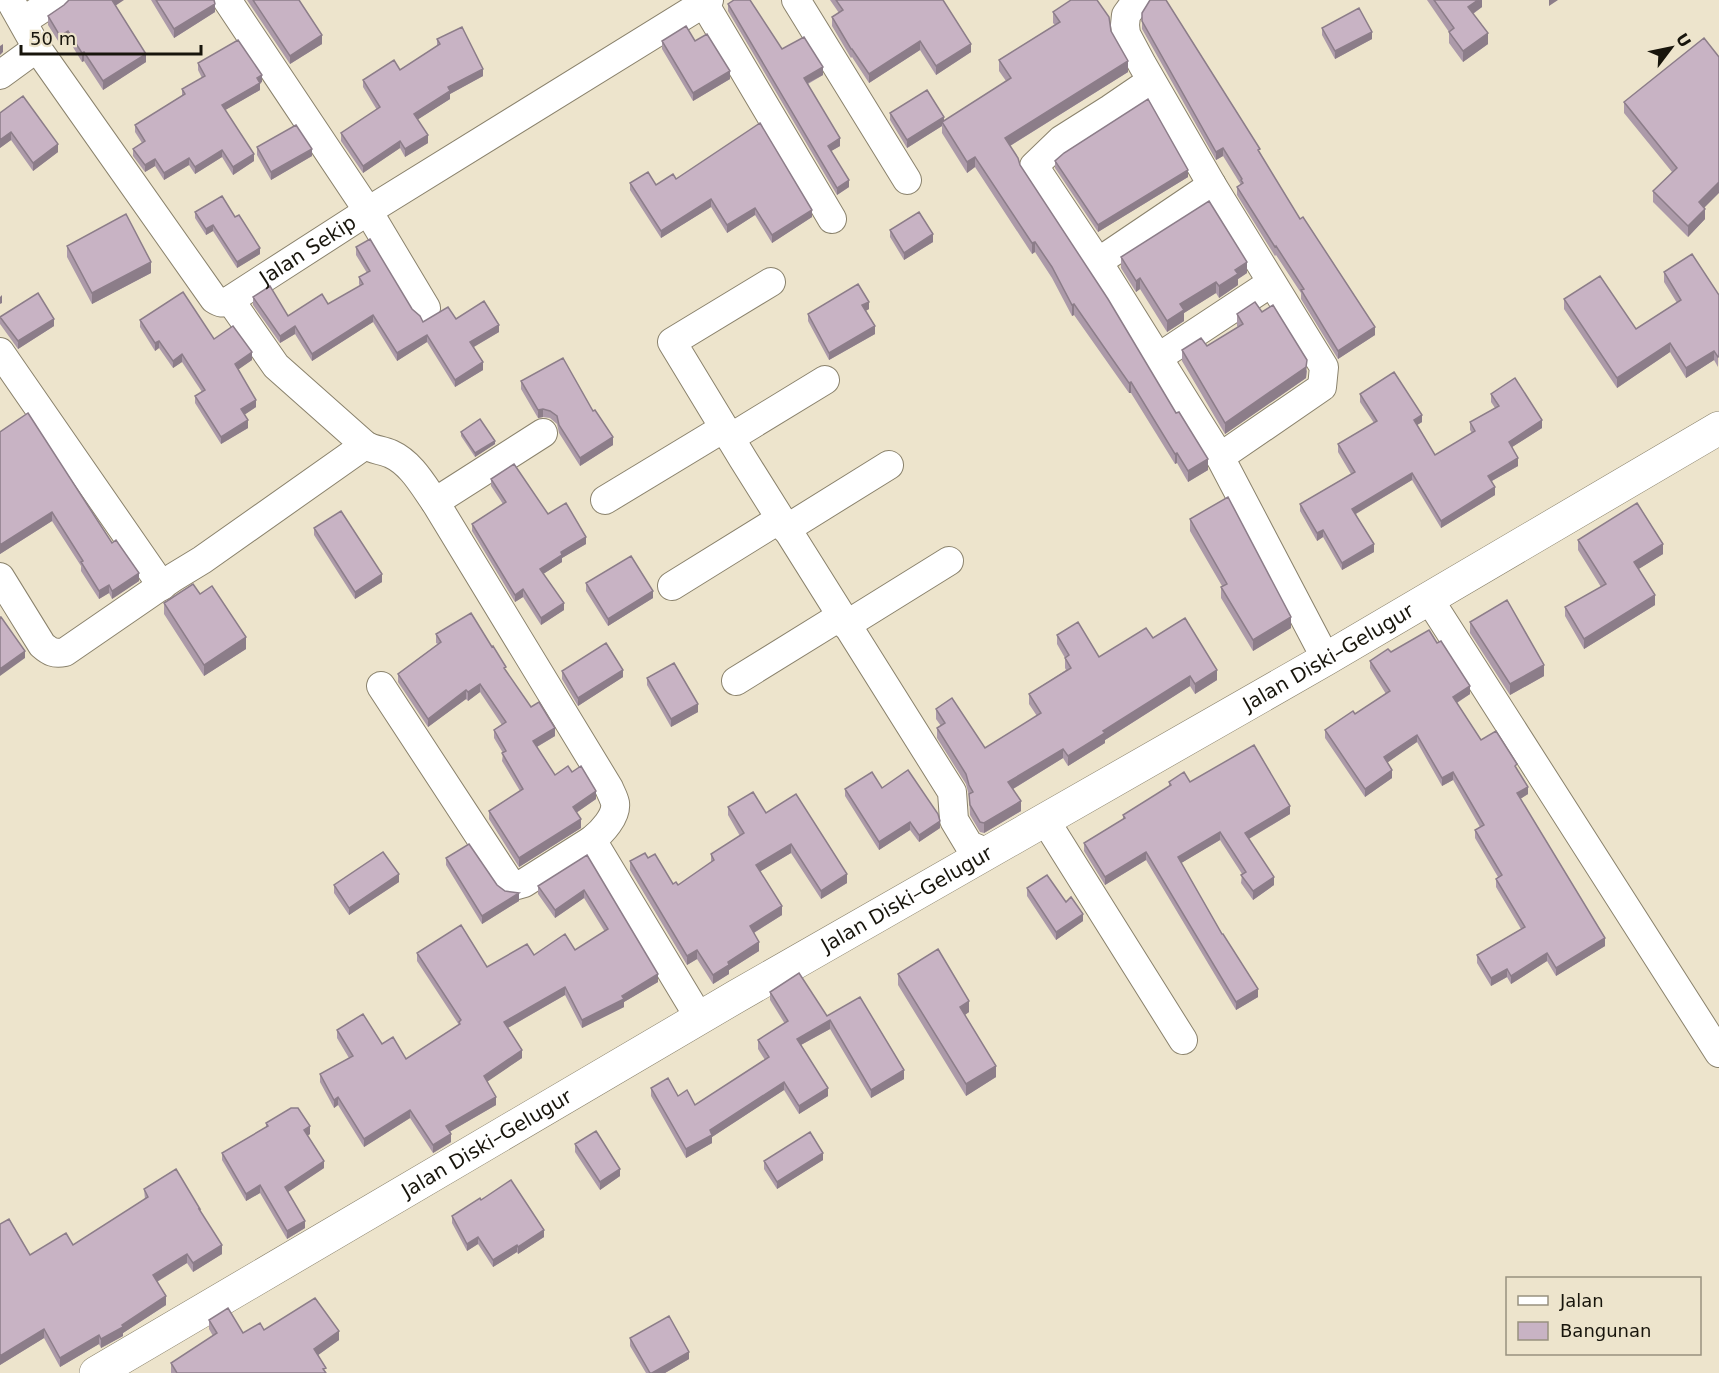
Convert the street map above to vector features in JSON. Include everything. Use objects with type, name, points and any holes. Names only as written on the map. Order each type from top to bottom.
[{"type":"main road","name":"Jalan Diski–Gelugur","points":[[96,1373],[700,1019],[1429,599],[1719,428]]},
{"type":"street","points":[[55,0],[16,11],[37,48],[214,299],[219,303],[230,300],[276,366],[365,445],[373,450],[390,453],[411,469],[435,502],[609,788],[615,803],[613,814],[600,834],[592,840],[524,883],[517,885],[510,883],[381,686]]},
{"type":"street","points":[[227,0],[368,212],[426,308]]},
{"type":"street","points":[[796,0],[907,180]]},
{"type":"street","points":[[1137,0],[1126,15],[1126,34],[1212,185],[1322,363],[1324,374],[1322,387],[1220,457]]},
{"type":"street","points":[[707,2],[832,219]]},
{"type":"street","name":"Jalan Sekip","points":[[230,300],[707,2]]},
{"type":"street","points":[[0,75],[37,48]]},
{"type":"street","points":[[1151,81],[1061,140],[1035,166],[1159,357],[1220,457],[1326,658]]},
{"type":"street","points":[[1098,262],[1212,185]]},
{"type":"street","points":[[771,282],[672,342],[783,524],[952,792],[954,820],[969,845],[988,853]]},
{"type":"street","points":[[1159,357],[1271,283]]},
{"type":"street","points":[[0,352],[162,586]]},
{"type":"street","points":[[606,500],[825,380]]},
{"type":"street","points":[[435,502],[543,433]]},
{"type":"street","points":[[0,577],[42,645],[49,651],[64,652],[202,560],[365,445]]},
{"type":"street","points":[[672,586],[889,465]]},
{"type":"street","points":[[736,681],[948,561]]},
{"type":"street","points":[[1429,599],[1719,1053]]},
{"type":"street","points":[[1045,819],[1183,1040]]},
{"type":"street","points":[[592,840],[700,1019]]},
{"type":"building","points":[[69,0],[112,0],[146,54],[103,81],[68,31],[60,36],[48,16]]},
{"type":"building","points":[[156,0],[214,0],[215,4],[174,29]]},
{"type":"building","points":[[253,0],[299,0],[322,35],[290,56]]},
{"type":"building","points":[[734,0],[750,0],[782,49],[804,37],[823,67],[804,78],[840,138],[828,146],[849,180],[837,188],[728,4]]},
{"type":"building","points":[[836,0],[943,0],[971,44],[936,66],[920,41],[869,74],[832,17],[843,10]]},
{"type":"building","points":[[1071,0],[1097,0],[1109,17],[1111,31],[1128,61],[1005,138],[1020,165],[1108,299],[1176,413],[1179,412],[1208,459],[1188,471],[1131,382],[1129,383],[1074,304],[1072,305],[1052,267],[1035,242],[1032,243],[975,157],[967,162],[942,122],[1011,78],[999,60],[1060,22],[1053,12]]},
{"type":"building","points":[[1150,0],[1166,0],[1260,149],[1258,150],[1300,219],[1303,217],[1375,327],[1338,351],[1301,290],[1304,289],[1237,187],[1243,183],[1242,179],[1223,148],[1216,152],[1142,21],[1142,13]]},
{"type":"building","points":[[1434,0],[1478,0],[1468,7],[1488,33],[1463,51],[1449,32],[1454,28]]},
{"type":"building","points":[[1359,8],[1372,32],[1335,51],[1322,28]]},
{"type":"building","points":[[686,26],[695,41],[707,34],[730,71],[693,93],[662,41]]},
{"type":"building","points":[[462,27],[483,69],[448,87],[450,91],[414,114],[428,135],[405,149],[400,141],[363,166],[341,133],[380,107],[363,80],[394,60],[400,70],[440,44],[437,39]]},
{"type":"building","points":[[1704,38],[1719,57],[1719,182],[1699,202],[1705,209],[1688,226],[1653,191],[1677,168],[1624,102]]},
{"type":"building","points":[[238,40],[262,75],[257,78],[260,83],[222,105],[254,154],[233,167],[222,150],[195,167],[189,158],[164,173],[155,159],[145,165],[133,149],[145,141],[135,125],[185,94],[182,89],[205,76],[198,63]]},
{"type":"building","points":[[927,90],[944,117],[907,140],[890,113]]},
{"type":"building","points":[[23,96],[58,144],[33,163],[11,132],[0,140],[0,113]]},
{"type":"building","points":[[1148,99],[1188,170],[1098,225],[1055,161]]},
{"type":"building","points":[[760,123],[812,210],[772,235],[755,208],[727,225],[711,199],[661,231],[630,183],[648,172],[656,185],[673,174],[676,179]]},
{"type":"building","points":[[296,125],[312,149],[271,172],[257,147]]},
{"type":"building","points":[[222,196],[235,217],[239,215],[260,248],[237,262],[213,225],[206,229],[195,212]]},
{"type":"building","points":[[1209,201],[1247,262],[1235,270],[1238,274],[1219,286],[1216,282],[1180,304],[1184,310],[1167,321],[1140,278],[1136,281],[1121,257]]},
{"type":"building","points":[[919,212],[933,234],[904,253],[890,230]]},
{"type":"building","points":[[126,214],[151,262],[92,293],[67,246]]},
{"type":"building","points":[[370,239],[412,309],[423,322],[448,307],[456,319],[484,301],[499,325],[470,342],[483,362],[455,380],[427,335],[397,353],[373,315],[312,354],[295,326],[280,336],[253,297],[270,286],[288,316],[322,294],[328,304],[363,284],[359,277],[370,271],[356,247]]},
{"type":"building","points":[[1692,254],[1719,295],[1719,356],[1714,351],[1686,368],[1670,343],[1617,378],[1564,299],[1600,276],[1636,329],[1681,300],[1664,272]]},
{"type":"building","points":[[858,284],[869,302],[862,305],[875,326],[829,353],[808,314]]},
{"type":"building","points":[[183,292],[214,339],[233,326],[252,352],[235,364],[256,400],[241,409],[248,420],[221,437],[195,396],[205,390],[182,354],[173,361],[159,341],[155,343],[140,320]]},
{"type":"building","points":[[38,293],[54,319],[18,341],[0,317]]},
{"type":"building","points":[[1255,302],[1262,312],[1273,305],[1307,360],[1306,367],[1225,423],[1182,350],[1201,338],[1207,346],[1243,324],[1237,314]]},
{"type":"building","points":[[563,358],[593,411],[595,410],[613,437],[580,458],[559,425],[557,416],[550,411],[538,410],[521,381]]},
{"type":"building","points":[[1394,372],[1422,415],[1414,420],[1435,455],[1475,431],[1470,422],[1499,406],[1491,394],[1515,378],[1542,420],[1509,442],[1518,458],[1488,476],[1495,487],[1441,521],[1412,473],[1352,509],[1374,544],[1342,563],[1323,530],[1317,533],[1300,504],[1355,472],[1338,444],[1377,421],[1360,394]]},
{"type":"building","points":[[28,413],[112,543],[116,540],[139,573],[112,591],[109,585],[99,591],[52,512],[0,545],[0,432]]},
{"type":"building","points":[[480,419],[495,441],[475,453],[461,432]]},
{"type":"building","points":[[514,464],[548,514],[566,503],[586,537],[561,552],[562,555],[540,569],[564,603],[541,618],[523,589],[515,595],[472,524],[506,502],[491,479]]},
{"type":"building","points":[[1228,497],[1291,617],[1253,640],[1221,587],[1227,584],[1190,519]]},
{"type":"building","points":[[1637,503],[1663,544],[1634,562],[1655,595],[1584,639],[1565,607],[1606,584],[1578,540]]},
{"type":"building","points":[[341,511],[382,574],[355,592],[314,528]]},
{"type":"building","points":[[631,556],[653,591],[608,619],[586,583]]},
{"type":"building","points":[[193,584],[200,594],[212,586],[246,637],[204,665],[164,603]]},
{"type":"building","points":[[1507,600],[1544,665],[1510,684],[1470,622]]},
{"type":"building","points":[[471,613],[531,707],[539,702],[555,728],[533,741],[555,775],[568,766],[572,772],[581,766],[596,791],[573,807],[581,819],[519,858],[489,811],[523,789],[502,753],[506,751],[494,730],[506,722],[480,684],[468,692],[466,690],[428,719],[398,674],[441,642],[436,634]]},
{"type":"building","points":[[0,617],[25,651],[0,669]]},
{"type":"building","points":[[1185,618],[1217,670],[1195,684],[1190,676],[1068,756],[1063,749],[1008,782],[1021,801],[984,823],[980,822],[970,805],[969,794],[973,792],[966,774],[937,728],[945,723],[936,709],[952,698],[985,748],[1041,713],[1029,694],[1071,668],[1065,658],[1069,655],[1057,635],[1078,622],[1099,657],[1146,628],[1153,638]]},
{"type":"building","points":[[1429,630],[1437,643],[1441,641],[1470,686],[1453,697],[1481,740],[1496,731],[1517,764],[1515,766],[1528,787],[1517,793],[1605,938],[1556,968],[1547,953],[1511,976],[1507,969],[1491,978],[1477,955],[1525,927],[1496,879],[1502,875],[1475,830],[1484,825],[1453,772],[1442,778],[1417,735],[1384,757],[1392,770],[1365,789],[1325,730],[1353,711],[1355,714],[1390,691],[1370,661],[1388,649],[1391,652]]},
{"type":"building","points":[[606,643],[623,670],[578,698],[562,671]]},
{"type":"building","points":[[674,663],[698,704],[671,719],[647,678]]},
{"type":"building","points":[[1254,745],[1290,806],[1245,833],[1274,877],[1253,891],[1241,875],[1246,872],[1220,832],[1178,857],[1222,934],[1258,989],[1236,1002],[1146,852],[1105,877],[1084,843],[1125,818],[1123,815],[1171,785],[1169,782],[1184,772],[1190,782]]},
{"type":"building","points":[[908,770],[938,814],[940,821],[919,835],[910,822],[879,842],[845,789],[872,772],[882,788]]},
{"type":"building","points":[[753,792],[766,813],[796,794],[847,874],[821,891],[791,844],[756,865],[782,906],[750,926],[759,942],[728,962],[729,965],[713,975],[697,950],[687,956],[630,861],[645,853],[648,858],[655,854],[673,884],[676,882],[678,885],[714,860],[711,854],[744,833],[728,807]]},
{"type":"building","points":[[469,844],[497,885],[505,891],[519,893],[482,916],[446,858]]},
{"type":"building","points":[[383,852],[399,874],[349,908],[334,885]]},
{"type":"building","points":[[587,855],[658,974],[622,996],[624,999],[582,1020],[565,987],[504,1022],[522,1050],[484,1076],[496,1097],[446,1126],[451,1134],[433,1145],[410,1110],[364,1139],[338,1097],[334,1100],[320,1074],[353,1056],[337,1030],[363,1014],[382,1044],[393,1037],[406,1059],[460,1024],[461,1020],[417,953],[461,925],[487,967],[527,944],[534,955],[565,934],[575,950],[608,929],[584,890],[555,910],[538,886]]},
{"type":"building","points":[[1047,875],[1066,902],[1071,897],[1083,914],[1056,932],[1027,888]]},
{"type":"building","points":[[938,949],[969,1001],[960,1007],[996,1066],[966,1084],[898,974]]},
{"type":"building","points":[[799,973],[827,1016],[860,997],[904,1070],[871,1090],[830,1020],[797,1039],[828,1088],[799,1106],[784,1082],[710,1130],[712,1135],[686,1149],[651,1088],[668,1078],[678,1096],[687,1090],[695,1105],[769,1057],[758,1040],[788,1021],[770,992]]},
{"type":"building","points":[[291,1108],[298,1108],[310,1126],[304,1130],[324,1161],[285,1187],[305,1221],[287,1231],[260,1185],[246,1194],[222,1153],[268,1126],[266,1123]]},
{"type":"building","points":[[596,1131],[620,1169],[600,1182],[575,1144]]},
{"type":"building","points":[[810,1132],[823,1153],[777,1182],[764,1161]]},
{"type":"building","points":[[176,1169],[222,1245],[193,1263],[187,1254],[153,1275],[166,1296],[122,1325],[123,1327],[101,1339],[99,1335],[60,1358],[44,1329],[0,1356],[0,1224],[9,1219],[30,1255],[66,1233],[73,1245],[148,1197],[144,1189]]},
{"type":"building","points":[[511,1180],[544,1230],[493,1260],[478,1237],[467,1244],[452,1216]]},
{"type":"building","points":[[315,1298],[339,1331],[314,1349],[326,1368],[323,1369],[326,1373],[177,1373],[171,1363],[217,1333],[209,1320],[228,1308],[243,1333],[260,1323],[264,1330]]},
{"type":"building","points":[[669,1316],[689,1352],[650,1373],[630,1338]]}]
